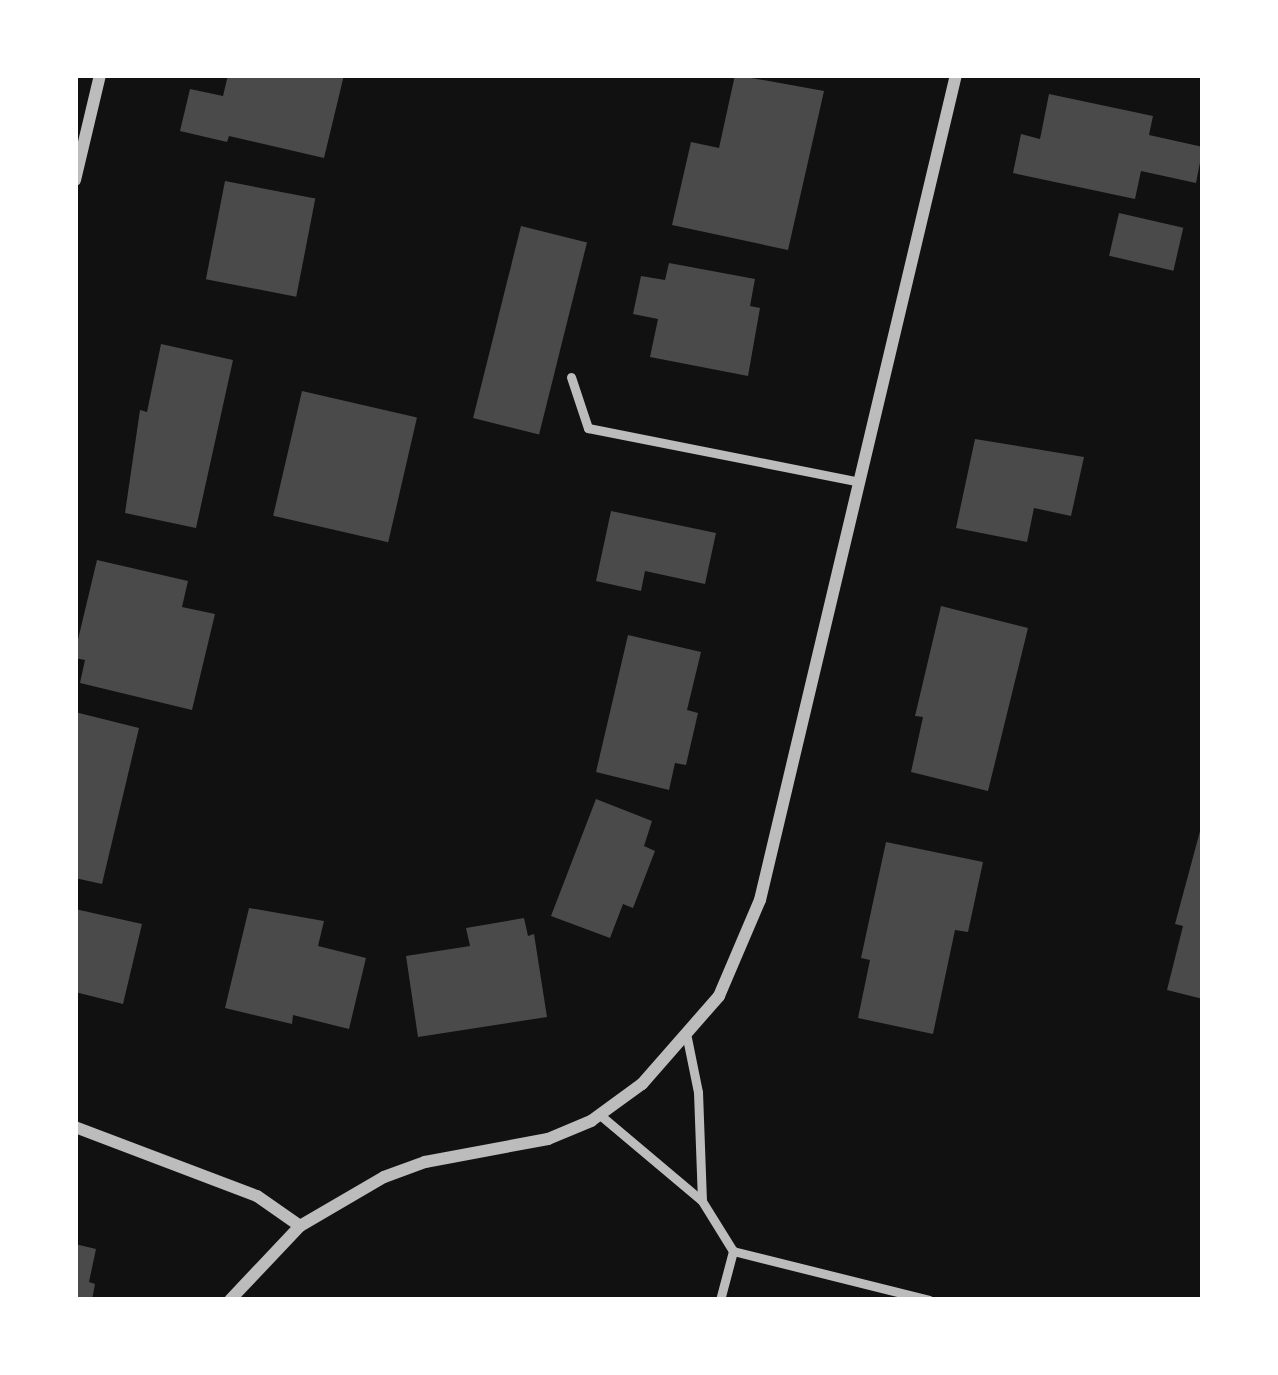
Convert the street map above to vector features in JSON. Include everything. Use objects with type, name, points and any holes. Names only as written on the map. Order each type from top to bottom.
[{"type":"street","points":[[75,180],[100,75]]},
{"type":"street","points":[[230,1300],[300,1226],[405,1170],[548,1139],[600,1115],[642,1084],[687,1038],[741,954],[782,814],[956,75]]},
{"type":"street","points":[[75,1127],[257,1196],[300,1226]]},
{"type":"lane","points":[[571,377],[588,428],[860,482]]},
{"type":"lane","points":[[687,1038],[698,1092],[702,1201]]},
{"type":"lane","points":[[600,1115],[702,1201],[733,1251],[929,1300]]},
{"type":"lane","points":[[720,1300],[733,1251]]},
{"type":"building","points":[[228,75],[344,75],[324,158],[229,136],[227,142],[180,131],[190,89],[223,96]]},
{"type":"building","points":[[735,75],[824,91],[788,250],[672,225],[691,142],[719,148]]},
{"type":"building","points":[[1049,94],[1153,116],[1149,135],[1203,147],[1196,183],[1141,171],[1135,199],[1013,173],[1021,134],[1040,139]]},
{"type":"building","points":[[225,181],[315,199],[296,297],[206,279]]},
{"type":"building","points":[[1119,213],[1183,228],[1173,271],[1109,256]]},
{"type":"building","points":[[521,226],[587,242],[539,435],[473,418]]},
{"type":"building","points":[[669,263],[755,279],[750,306],[760,308],[748,376],[650,357],[658,319],[633,314],[641,276],[665,280]]},
{"type":"building","points":[[161,344],[233,360],[196,528],[125,513],[140,410],[147,412]]},
{"type":"building","points":[[302,391],[417,418],[388,542],[273,516]]},
{"type":"building","points":[[975,439],[1084,457],[1071,516],[1034,508],[1027,542],[956,528]]},
{"type":"building","points":[[611,511],[716,533],[705,584],[645,571],[641,591],[596,581]]},
{"type":"building","points":[[97,560],[188,581],[182,607],[215,614],[192,710],[80,683],[85,660],[75,658],[75,652]]},
{"type":"building","points":[[941,606],[1028,628],[988,791],[911,772],[923,717],[915,716]]},
{"type":"building","points":[[628,635],[701,652],[687,710],[698,713],[686,765],[675,763],[669,790],[596,772]]},
{"type":"building","points":[[75,712],[139,728],[102,884],[75,878]]},
{"type":"building","points":[[596,799],[652,821],[644,846],[655,851],[633,908],[623,904],[610,938],[551,916]]},
{"type":"building","points":[[1203,820],[1203,999],[1167,990],[1183,926],[1175,924]]},
{"type":"building","points":[[886,842],[983,862],[968,932],[955,930],[933,1034],[858,1018],[870,960],[861,958]]},
{"type":"building","points":[[249,908],[324,921],[318,946],[366,958],[349,1029],[293,1015],[292,1024],[225,1008]]},
{"type":"building","points":[[75,909],[142,924],[123,1004],[75,992]]},
{"type":"building","points":[[524,918],[528,936],[534,934],[547,1017],[418,1037],[406,956],[470,946],[466,928]]},
{"type":"building","points":[[75,1244],[96,1249],[89,1282],[95,1284],[92,1300],[75,1300]]}]
